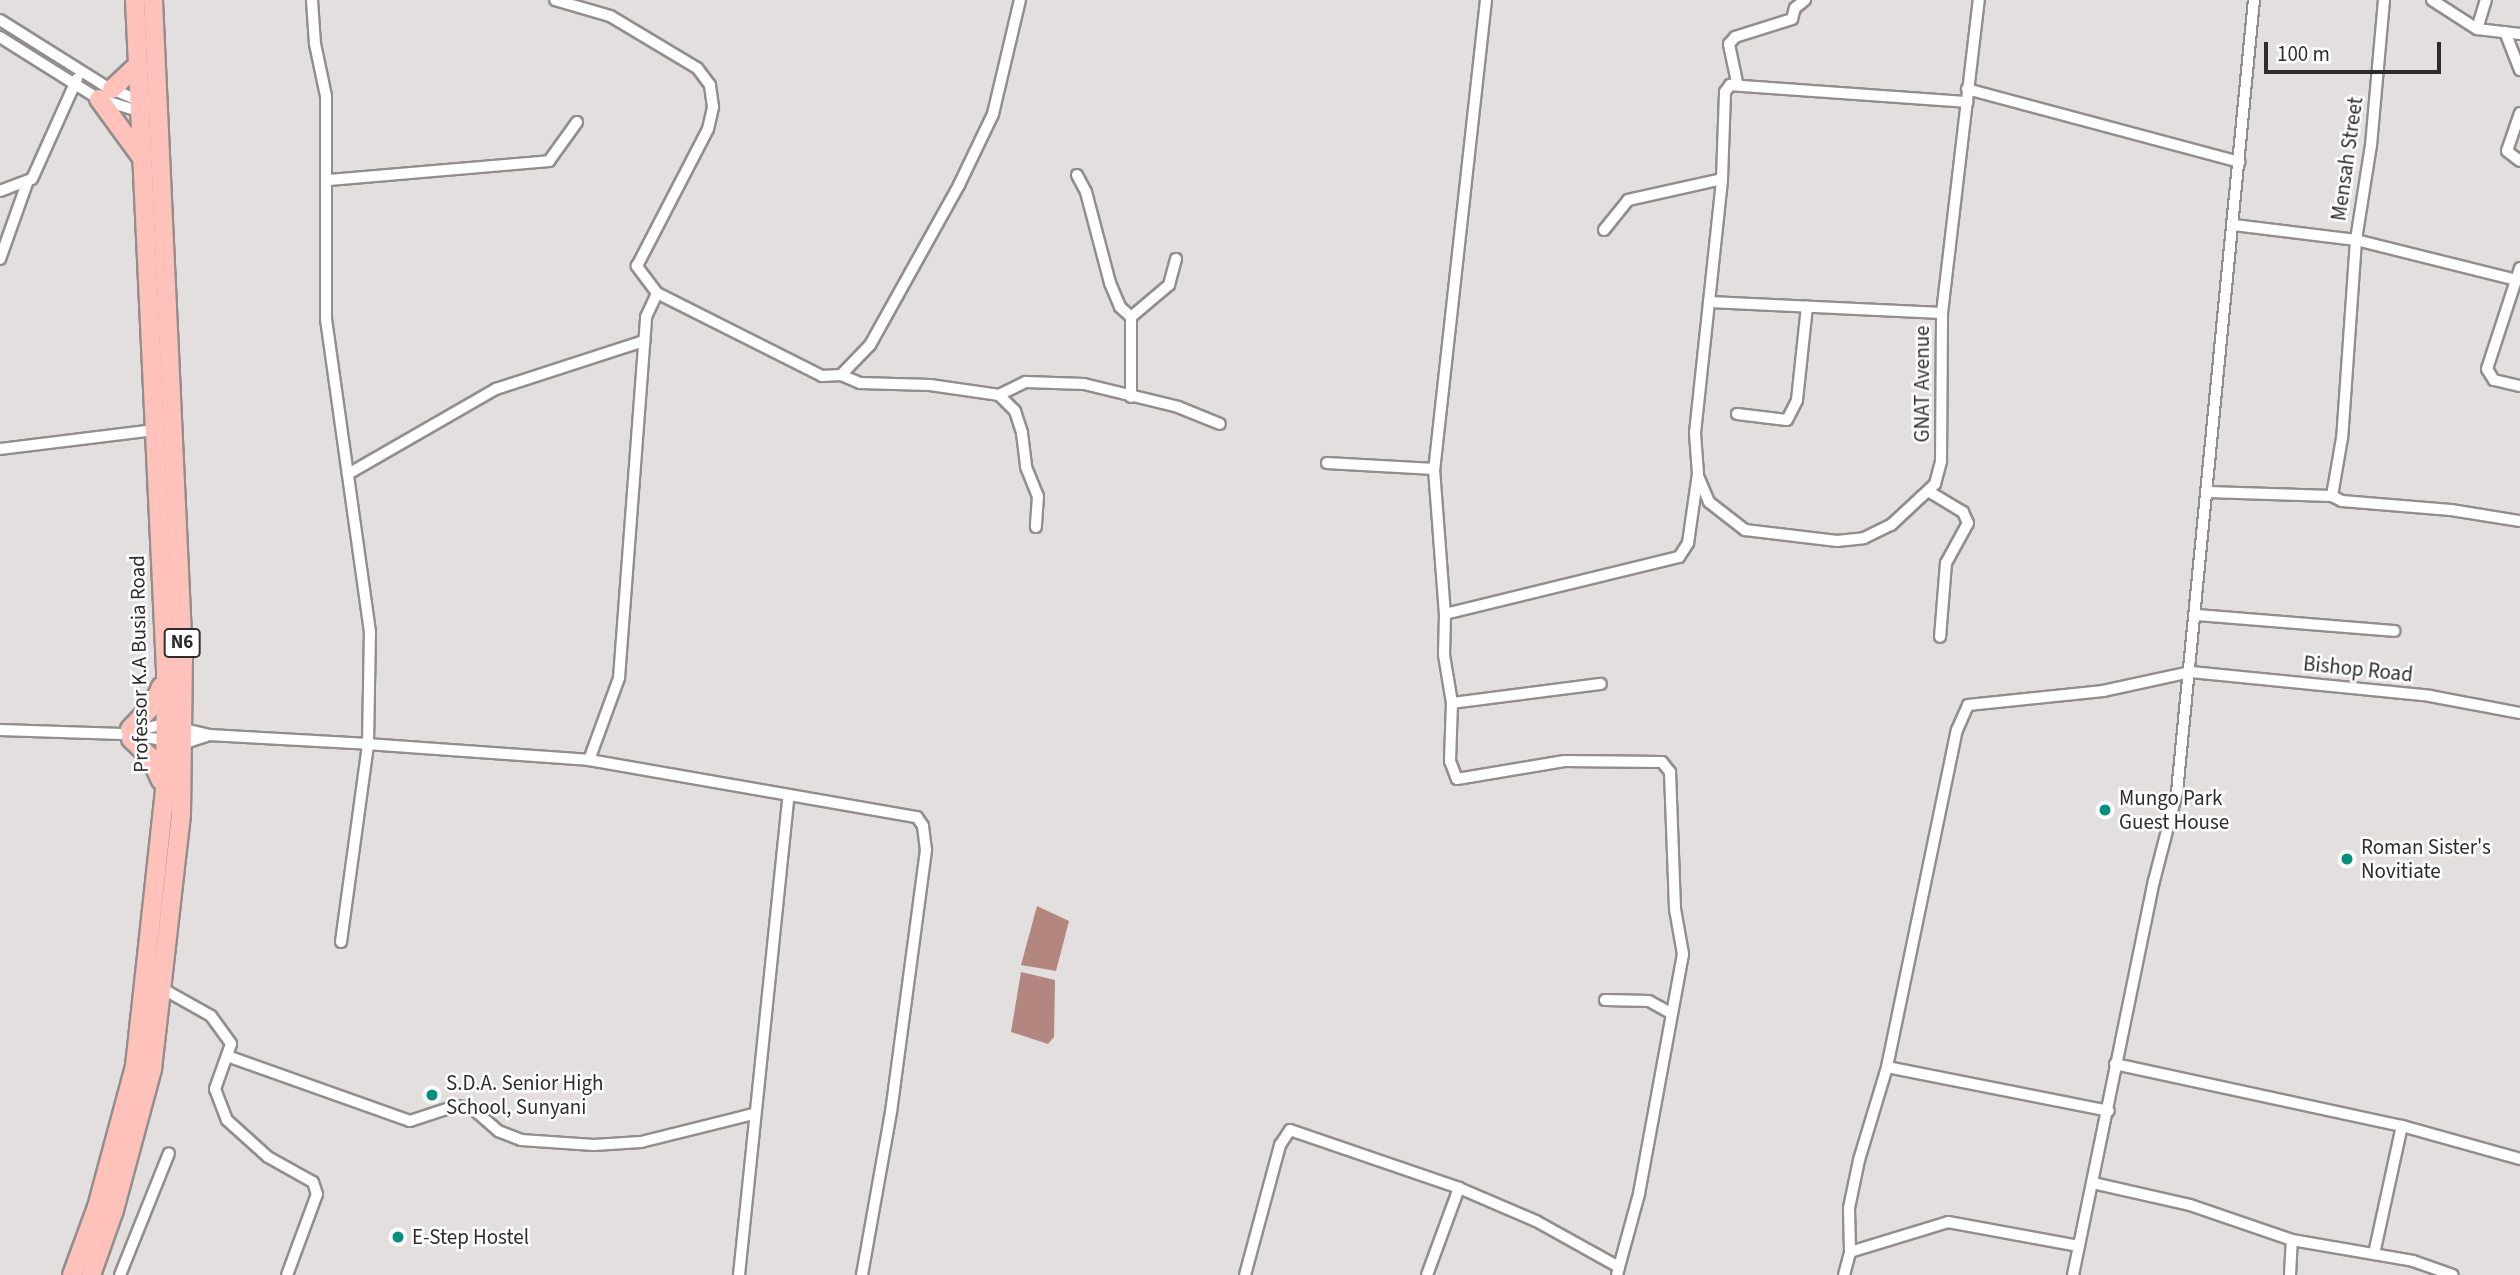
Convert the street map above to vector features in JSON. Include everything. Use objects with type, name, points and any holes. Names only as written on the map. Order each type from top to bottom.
[{"type":"main road","name":"Professor K.A Busia Road","points":[[135,0],[138,65],[148,107],[185,735],[176,883],[154,985]]},
{"type":"main road","name":"Professor K.A Busia Road","points":[[91,1275],[136,1135],[154,985],[165,792],[163,732],[166,670],[142,158],[148,107],[153,0]]},
{"type":"main road","points":[[138,65],[105,94],[142,158]]},
{"type":"main road","points":[[165,792],[150,757],[128,734],[153,705],[166,670]]},
{"type":"main road","name":"Professor K.A Busia Road","points":[[72,1275],[120,1130],[151,1013]]},
{"type":"street","points":[[312,0],[315,44],[326,96],[329,180],[326,318],[370,632],[368,744],[341,942]]},
{"type":"street","points":[[555,0],[610,16],[697,68],[710,85],[713,107],[708,129],[638,259],[641,276],[657,293],[822,376],[841,374],[860,383],[930,385],[999,395],[1026,382],[1084,384],[1178,407],[1220,424]]},
{"type":"street","points":[[841,374],[870,345],[959,185],[993,114],[1020,0]]},
{"type":"street","points":[[1245,1275],[1280,1145],[1290,1130],[1459,1188],[1536,1221],[1618,1271],[1639,1194],[1683,954],[1675,909],[1667,766],[1662,762],[1564,761],[1457,779],[1450,761],[1452,703],[1444,654],[1445,614],[1434,469],[1486,0]]},
{"type":"street","points":[[1737,82],[1729,59],[1729,44],[1735,37],[1792,19],[1795,8],[1805,0]]},
{"type":"street","name":"GNAT Avenue","points":[[1698,474],[1709,502],[1745,530],[1837,541],[1864,538],[1891,525],[1934,484],[1941,461],[1942,313],[1979,0]]},
{"type":"street","points":[[2073,1275],[2109,1111],[2115,1064],[2177,792],[2191,672],[2254,0]]},
{"type":"street","name":"Mensah Street","points":[[2332,496],[2342,438],[2356,240],[2371,145],[2384,0]]},
{"type":"street","points":[[2432,0],[2477,29],[2520,34]]},
{"type":"street","points":[[2477,29],[2486,0]]},
{"type":"street","points":[[0,20],[79,72],[105,94],[148,107]]},
{"type":"street","points":[[2505,32],[2520,70]]},
{"type":"street","points":[[0,37],[75,85],[148,107]]},
{"type":"street","points":[[0,259],[27,183],[79,72]]},
{"type":"street","points":[[1445,614],[1679,556],[1688,543],[1698,474],[1695,433],[1722,179],[1725,92],[1737,82],[1967,102]]},
{"type":"street","points":[[1967,89],[2239,162]]},
{"type":"street","points":[[2520,113],[2507,151],[2520,161]]},
{"type":"street","points":[[329,180],[549,161],[577,121]]},
{"type":"street","points":[[1077,175],[1086,192],[1110,283],[1120,307],[1131,317],[1131,397]]},
{"type":"street","points":[[1604,230],[1628,201],[1722,179]]},
{"type":"street","points":[[0,191],[27,183]]},
{"type":"street","points":[[2234,225],[2356,240],[2518,274],[2487,369],[2494,380],[2520,386]]},
{"type":"street","points":[[1131,317],[1169,285],[1176,259]]},
{"type":"street","points":[[589,760],[605,725],[618,678],[646,317],[657,293]]},
{"type":"street","points":[[1709,302],[1942,313]]},
{"type":"street","points":[[1737,414],[1787,420],[1797,400],[1807,307]]},
{"type":"street","points":[[348,474],[496,389],[644,341]]},
{"type":"street","points":[[999,395],[1015,411],[1022,433],[1026,467],[1038,496],[1036,527]]},
{"type":"street","points":[[0,449],[154,430]]},
{"type":"street","points":[[1327,463],[1434,469]]},
{"type":"street","points":[[1927,491],[1963,512],[1968,523],[1947,563],[1940,637]]},
{"type":"street","points":[[2208,492],[2332,496],[2342,501],[2451,510],[2520,522]]},
{"type":"street","points":[[2196,615],[2395,631]]},
{"type":"street","name":"Bishop Road","points":[[1887,1067],[1957,730],[1968,705],[2103,691],[2191,672],[2430,696],[2520,713]]},
{"type":"street","points":[[1452,703],[1601,684]]},
{"type":"street","points":[[0,730],[128,734],[163,732],[589,760],[788,798],[917,817],[923,826],[926,850],[893,1098],[862,1275]]},
{"type":"street","points":[[128,734],[163,732],[185,735]]},
{"type":"street","points":[[739,1275],[753,1114],[788,798]]},
{"type":"street","points":[[154,985],[211,1016],[231,1044],[230,1058],[215,1089],[227,1120],[268,1157],[313,1182],[317,1194],[287,1275]]},
{"type":"street","points":[[1605,1000],[1649,1001],[1672,1014]]},
{"type":"street","points":[[230,1058],[410,1121],[456,1106],[472,1108],[498,1131],[521,1140],[594,1145],[641,1142],[753,1114]]},
{"type":"street","points":[[2115,1064],[2402,1126],[2520,1159]]},
{"type":"street","points":[[1844,1275],[1850,1252],[1854,1184],[1887,1067],[2109,1111]]},
{"type":"street","points":[[2374,1254],[2402,1126]]},
{"type":"street","points":[[120,1275],[169,1153]]},
{"type":"street","points":[[2093,1183],[2190,1205],[2292,1240],[2374,1254],[2452,1275]]},
{"type":"street","points":[[1427,1275],[1459,1188]]},
{"type":"street","points":[[1850,1252],[1948,1222],[2079,1246]]},
{"type":"street","points":[[2290,1275],[2292,1240]]},
{"type":"shaded area","points":[[1037,906],[1069,921],[1056,971],[1021,965]]},
{"type":"shaded area","points":[[1021,972],[1055,980],[1054,1037],[1048,1044],[1011,1032]]},
{"type":"place","name":"Mungo Park Guest House","points":[[2105,810]]},
{"type":"place","name":"Roman Sister's Novitiate","points":[[2347,859]]},
{"type":"place","name":"S.D.A. Senior High School, Sunyani","points":[[432,1095]]},
{"type":"place","name":"E-Step Hostel","points":[[398,1237]]}]
